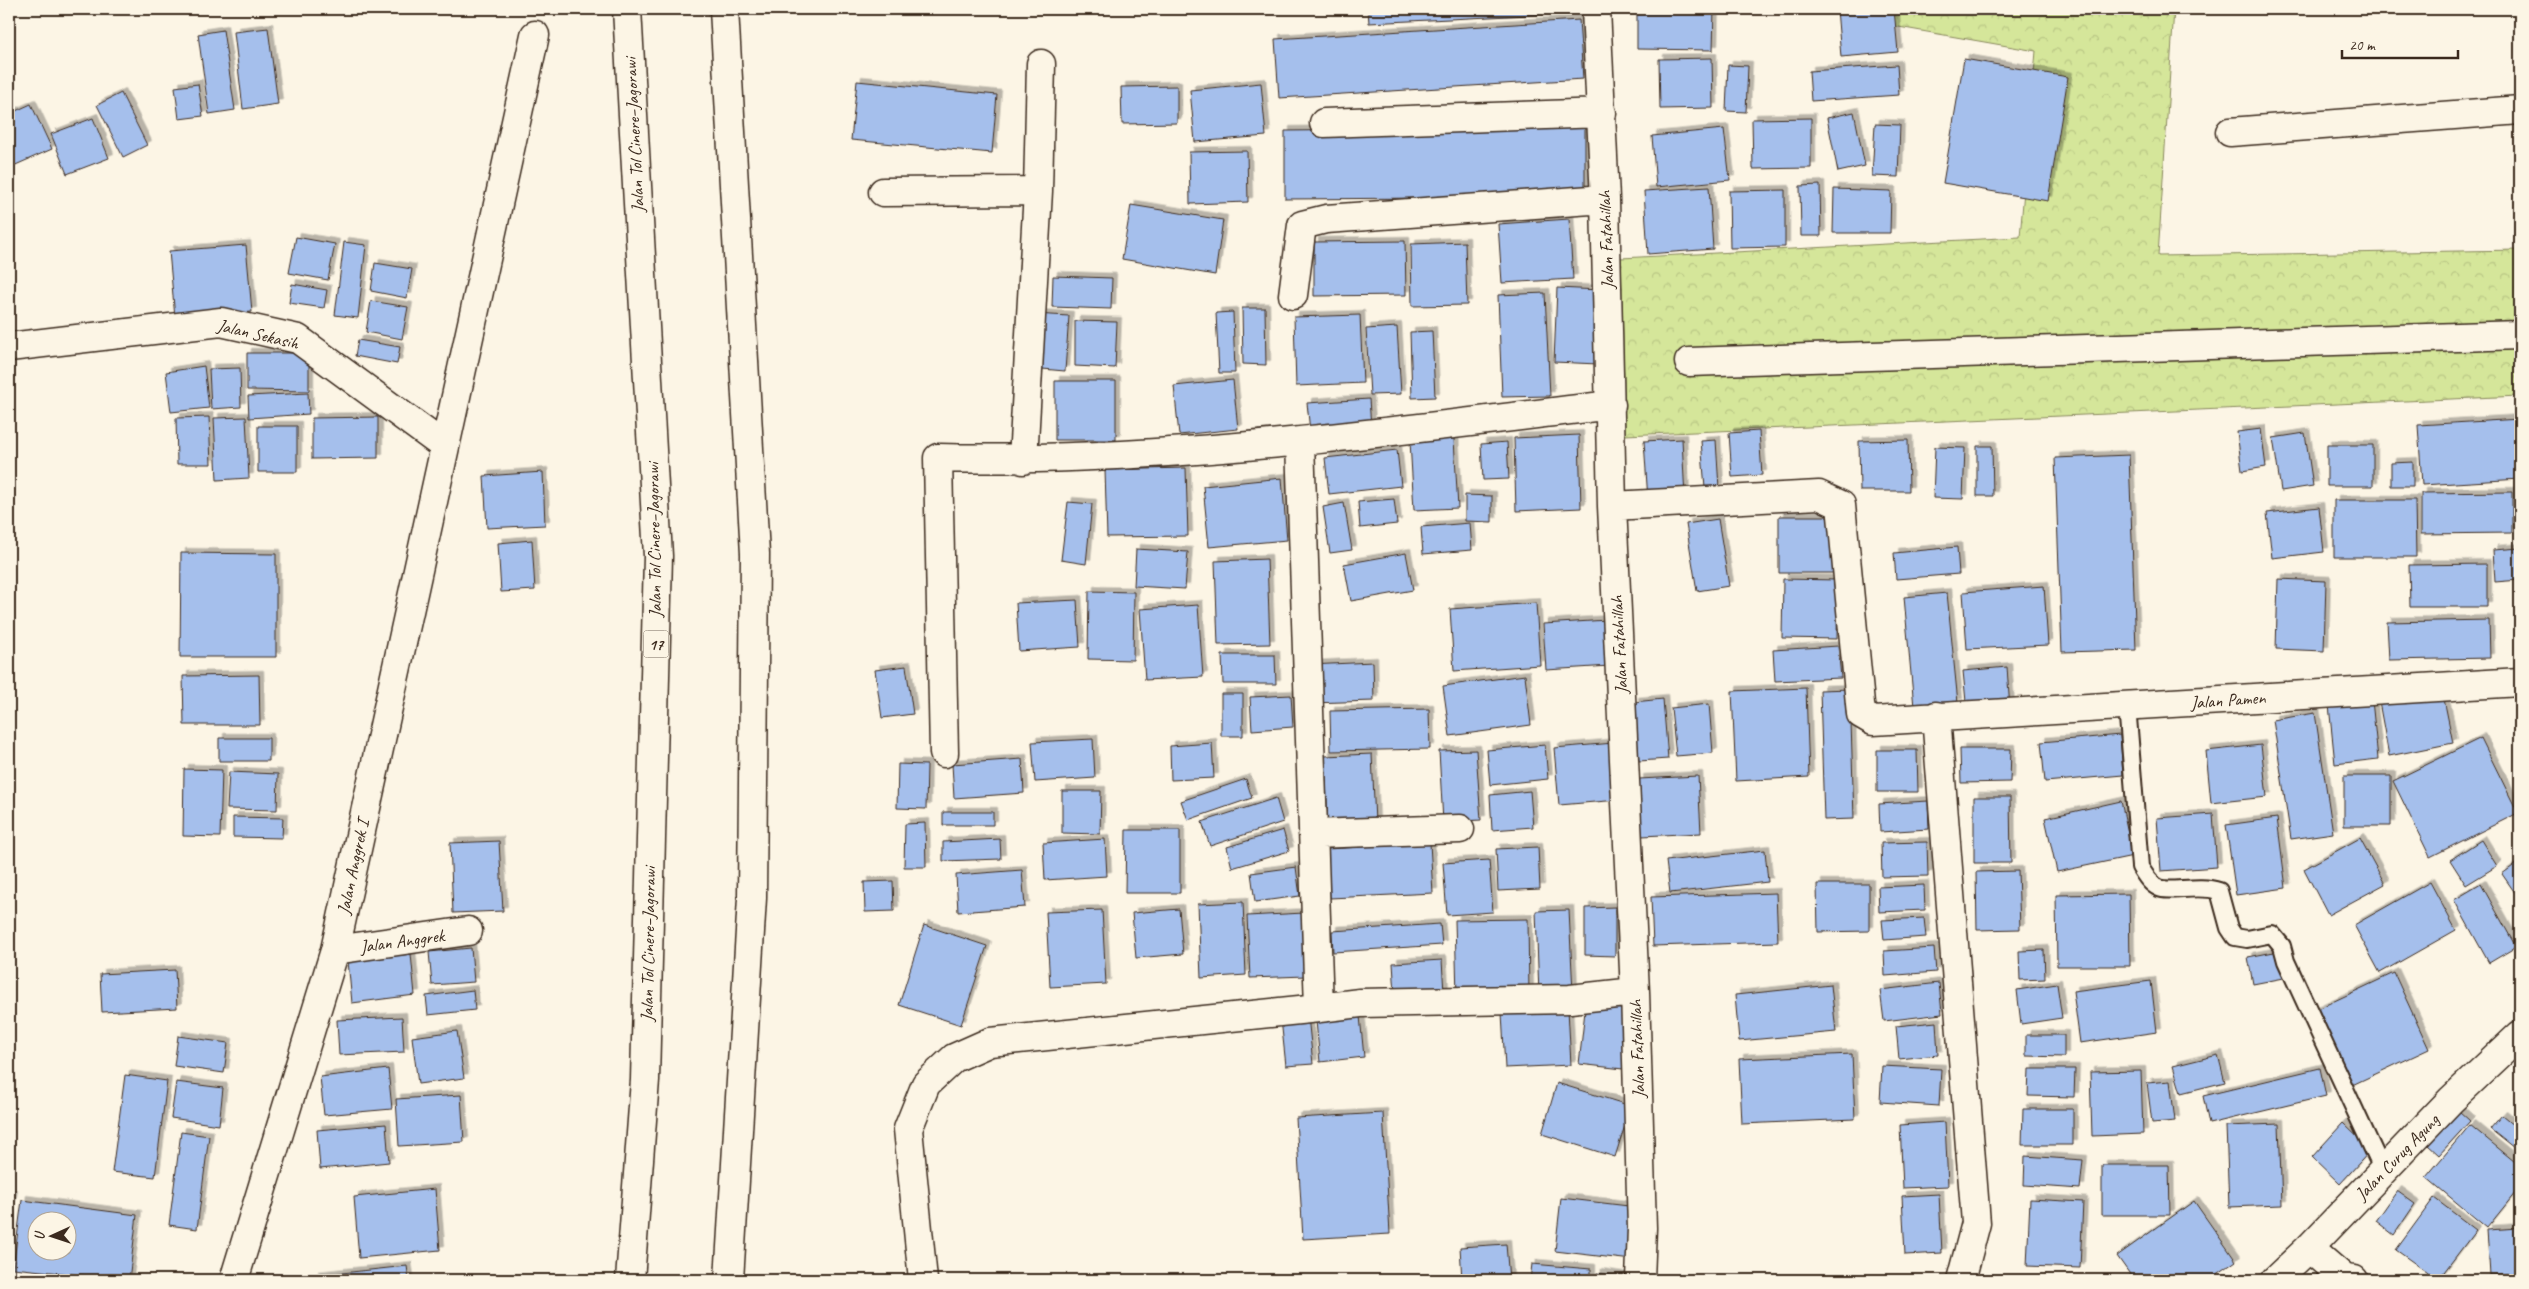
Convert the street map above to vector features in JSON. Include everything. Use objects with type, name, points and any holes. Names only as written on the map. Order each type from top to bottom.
[{"type":"main road","name":"Jalan Tol Cinere–Jagorawi","points":[[627,9],[658,556],[645,1080],[630,1280]]},
{"type":"main road","points":[[724,9],[754,554],[752,898],[729,1280]]},
{"type":"main road","name":"Jalan Fatahillah","points":[[1596,9],[1605,199],[1612,506],[1635,992],[1642,1228],[1640,1280]]},
{"type":"main road","name":"Jalan Anggrek I","points":[[234,1280],[335,950],[535,35]]},
{"type":"main road","points":[[1023,460],[1038,191],[1041,64]]},
{"type":"main road","points":[[2230,132],[2520,110]]},
{"type":"main road","points":[[1324,123],[1602,113]]},
{"type":"main road","points":[[883,192],[1038,191]]},
{"type":"main road","points":[[1293,295],[1302,226],[1326,219],[1605,199]]},
{"type":"main road","name":"Jalan Sekasih","points":[[9,347],[221,322],[298,339],[444,446]]},
{"type":"main road","points":[[1689,362],[2520,335]]},
{"type":"main road","points":[[944,753],[938,458],[1023,460],[1300,442],[1611,405]]},
{"type":"main road","points":[[1300,442],[1319,1008]]},
{"type":"main road","name":"Jalan Pamen","points":[[1612,506],[1819,495],[1841,505],[1861,714],[1873,721],[2520,682]]},
{"type":"main road","points":[[1936,716],[1976,1223],[1961,1280]]},
{"type":"main road","points":[[1313,834],[1460,829]]},
{"type":"main road","name":"Jalan Anggrek","points":[[335,950],[468,931]]},
{"type":"main road","points":[[922,1280],[908,1129],[926,1084],[954,1058],[990,1042],[1360,1003],[1570,999],[1635,992]]},
{"type":"main road","name":"Jalan Curug Agung","points":[[2275,1280],[2309,1248],[2451,1100],[2520,1035]]},
{"type":"main road","points":[[2309,1248],[2345,1279],[2354,1280]]},
{"type":"lane","points":[[2127,705],[2140,868],[2149,881],[2160,889],[2206,887],[2218,891],[2230,928],[2235,937],[2247,939],[2272,934],[2282,946],[2286,961],[2383,1171]]},
{"type":"green space","points":[[1886,9],[2174,9],[2158,256],[2520,250],[2520,396],[1625,435],[1621,258],[2020,237],[2036,51],[1887,25]]},
{"type":"building","points":[[1157,9],[1194,9],[1194,13],[1157,12]]},
{"type":"building","points":[[1368,9],[1570,9],[1570,13],[1369,23]]},
{"type":"building","points":[[1637,9],[1714,9],[1713,50],[1637,49]]},
{"type":"building","points":[[1837,9],[1894,9],[1898,52],[1841,57]]},
{"type":"building","points":[[1579,20],[1583,79],[1279,98],[1275,39]]},
{"type":"building","points":[[268,28],[278,104],[243,109],[234,32]]},
{"type":"building","points":[[223,30],[235,110],[209,114],[198,34]]},
{"type":"building","points":[[1712,58],[1713,108],[1660,109],[1659,59]]},
{"type":"building","points":[[1964,59],[2068,77],[2048,201],[1943,183]]},
{"type":"building","points":[[1728,65],[1748,66],[1746,112],[1726,111]]},
{"type":"building","points":[[1897,65],[1899,95],[1811,101],[1809,71]]},
{"type":"building","points":[[857,81],[997,95],[992,153],[851,140]]},
{"type":"building","points":[[1261,83],[1266,136],[1195,142],[1190,90]]},
{"type":"building","points":[[198,84],[203,116],[179,119],[175,87]]},
{"type":"building","points":[[1177,86],[1177,123],[1122,124],[1121,87]]},
{"type":"building","points":[[121,93],[147,145],[123,157],[97,105]]},
{"type":"building","points":[[31,104],[52,149],[11,167],[9,114]]},
{"type":"building","points":[[1854,112],[1865,166],[1838,172],[1827,118]]},
{"type":"building","points":[[93,118],[109,158],[67,174],[51,134]]},
{"type":"building","points":[[1811,118],[1811,168],[1753,169],[1752,119]]},
{"type":"building","points":[[1875,124],[1900,125],[1898,177],[1872,176]]},
{"type":"building","points":[[1585,128],[1585,197],[1285,199],[1285,131]]},
{"type":"building","points":[[1724,129],[1730,180],[1656,187],[1652,136]]},
{"type":"building","points":[[1247,151],[1248,202],[1190,204],[1189,152]]},
{"type":"building","points":[[1820,185],[1821,236],[1801,236],[1800,186]]},
{"type":"building","points":[[1709,187],[1713,249],[1648,254],[1644,191]]},
{"type":"building","points":[[1834,189],[1891,191],[1890,233],[1833,233]]},
{"type":"building","points":[[1785,190],[1785,247],[1730,248],[1729,191]]},
{"type":"building","points":[[1131,205],[1223,220],[1215,275],[1122,259]]},
{"type":"building","points":[[1569,219],[1573,279],[1502,283],[1498,224]]},
{"type":"building","points":[[296,237],[335,244],[328,280],[289,273]]},
{"type":"building","points":[[1405,241],[1406,295],[1314,296],[1314,242]]},
{"type":"building","points":[[344,242],[366,245],[358,318],[335,315]]},
{"type":"building","points":[[1465,242],[1467,305],[1412,306],[1411,244]]},
{"type":"building","points":[[246,245],[252,312],[175,318],[169,251]]},
{"type":"building","points":[[375,263],[412,269],[407,298],[371,291]]},
{"type":"building","points":[[1053,276],[1112,278],[1111,309],[1052,307]]},
{"type":"building","points":[[292,284],[327,290],[324,308],[289,303]]},
{"type":"building","points":[[1557,288],[1600,290],[1598,364],[1554,362]]},
{"type":"building","points":[[1545,293],[1550,396],[1502,397],[1498,295]]},
{"type":"building","points":[[371,301],[408,307],[402,339],[366,332]]},
{"type":"building","points":[[1242,308],[1265,308],[1266,365],[1243,364]]},
{"type":"building","points":[[1233,312],[1235,373],[1219,373],[1216,313]]},
{"type":"building","points":[[1034,314],[1069,316],[1065,371],[1031,368]]},
{"type":"building","points":[[1360,315],[1363,383],[1296,386],[1294,317]]},
{"type":"building","points":[[1075,321],[1117,322],[1115,368],[1075,366]]},
{"type":"building","points":[[1397,327],[1401,394],[1370,395],[1366,329]]},
{"type":"building","points":[[1432,331],[1435,397],[1412,398],[1410,332]]},
{"type":"building","points":[[358,340],[400,347],[397,364],[355,356]]},
{"type":"building","points":[[247,353],[309,353],[309,391],[247,390]]},
{"type":"building","points":[[204,366],[209,408],[171,412],[166,372]]},
{"type":"building","points":[[240,368],[241,407],[211,409],[209,369]]},
{"type":"building","points":[[1233,380],[1238,429],[1179,435],[1174,386]]},
{"type":"building","points":[[1055,381],[1116,381],[1116,440],[1055,440]]},
{"type":"building","points":[[308,393],[309,414],[249,418],[248,396]]},
{"type":"building","points":[[1369,399],[1371,427],[1310,431],[1307,403]]},
{"type":"building","points":[[209,417],[211,464],[177,464],[176,418]]},
{"type":"building","points":[[246,417],[249,478],[217,480],[214,418]]},
{"type":"building","points":[[378,417],[378,458],[312,459],[312,418]]},
{"type":"building","points":[[2520,419],[2520,479],[2422,485],[2418,425]]},
{"type":"building","points":[[258,426],[297,426],[297,472],[258,472]]},
{"type":"building","points":[[2261,429],[2266,467],[2242,471],[2237,432]]},
{"type":"building","points":[[1759,431],[1762,475],[1732,477],[1729,433]]},
{"type":"building","points":[[2305,433],[2313,486],[2281,491],[2273,438]]},
{"type":"building","points":[[1579,435],[1581,508],[1516,511],[1514,438]]},
{"type":"building","points":[[1454,439],[1458,508],[1414,510],[1410,441]]},
{"type":"building","points":[[1682,439],[1685,498],[1648,500],[1644,441]]},
{"type":"building","points":[[1716,440],[1719,488],[1705,488],[1701,441]]},
{"type":"building","points":[[1908,440],[1909,491],[1860,491],[1859,441]]},
{"type":"building","points":[[1507,442],[1509,479],[1483,480],[1481,444]]},
{"type":"building","points":[[2327,445],[2373,445],[2373,486],[2327,486]]},
{"type":"building","points":[[1977,446],[1992,446],[1993,496],[1977,496]]},
{"type":"building","points":[[1935,447],[1965,448],[1963,499],[1933,498]]},
{"type":"building","points":[[1397,450],[1401,486],[1329,494],[1325,458]]},
{"type":"building","points":[[2129,455],[2136,650],[2062,652],[2055,458]]},
{"type":"building","points":[[2413,462],[2413,486],[2391,486],[2391,463]]},
{"type":"building","points":[[1186,468],[1188,536],[1107,537],[1105,470]]},
{"type":"building","points":[[543,472],[545,525],[487,528],[484,476]]},
{"type":"building","points":[[1282,478],[1287,540],[1209,547],[1203,486]]},
{"type":"building","points":[[2520,488],[2520,542],[2519,542],[2518,489]]},
{"type":"building","points":[[2512,492],[2512,533],[2421,534],[2421,493]]},
{"type":"building","points":[[1465,495],[1492,496],[1492,522],[1465,521]]},
{"type":"building","points":[[1394,499],[1397,524],[1360,528],[1358,502]]},
{"type":"building","points":[[2334,500],[2415,500],[2416,557],[2334,557]]},
{"type":"building","points":[[1068,502],[1092,504],[1086,564],[1061,560]]},
{"type":"building","points":[[1344,503],[1352,550],[1330,553],[1323,507]]},
{"type":"building","points":[[2319,507],[2324,552],[2272,558],[2267,513]]},
{"type":"building","points":[[1779,516],[1838,516],[1838,573],[1779,573]]},
{"type":"building","points":[[1718,519],[1729,586],[1697,591],[1686,524]]},
{"type":"building","points":[[1470,523],[1472,550],[1423,554],[1421,527]]},
{"type":"building","points":[[532,540],[535,590],[501,592],[498,543]]},
{"type":"building","points":[[1957,547],[1959,574],[1896,579],[1894,553]]},
{"type":"building","points":[[2520,548],[2520,580],[2495,582],[2493,550]]},
{"type":"building","points":[[1136,549],[1188,552],[1185,589],[1134,586]]},
{"type":"building","points":[[181,553],[276,554],[276,657],[180,657]]},
{"type":"building","points":[[1406,553],[1413,590],[1351,601],[1344,564]]},
{"type":"building","points":[[1267,559],[1270,644],[1218,645],[1215,561]]},
{"type":"building","points":[[2487,564],[2487,607],[2410,607],[2409,565]]},
{"type":"building","points":[[1783,579],[1838,580],[1837,639],[1782,638]]},
{"type":"building","points":[[2278,579],[2326,581],[2324,651],[2276,649]]},
{"type":"building","points":[[2044,586],[2048,645],[1967,649],[1963,592]]},
{"type":"building","points":[[1089,591],[1134,592],[1133,660],[1088,659]]},
{"type":"building","points":[[1947,593],[1958,703],[1914,707],[1904,597]]},
{"type":"building","points":[[1077,600],[1080,647],[1019,651],[1016,603]]},
{"type":"building","points":[[1536,603],[1540,665],[1454,671],[1450,609]]},
{"type":"building","points":[[1198,605],[1203,677],[1145,680],[1140,609]]},
{"type":"building","points":[[1607,620],[1610,666],[1546,670],[1543,624]]},
{"type":"building","points":[[2489,620],[2490,658],[2389,660],[2387,622]]},
{"type":"building","points":[[1838,646],[1841,678],[1775,681],[1773,650]]},
{"type":"building","points":[[1222,655],[1275,655],[1276,684],[1223,684]]},
{"type":"building","points":[[1373,662],[1374,701],[1310,703],[1309,665]]},
{"type":"building","points":[[906,666],[913,714],[882,718],[875,670]]},
{"type":"building","points":[[2007,667],[2010,709],[1967,712],[1963,671]]},
{"type":"building","points":[[259,675],[260,725],[184,725],[183,676]]},
{"type":"building","points":[[1525,675],[1531,725],[1450,736],[1443,686]]},
{"type":"building","points":[[1806,688],[1809,777],[1736,781],[1732,691]]},
{"type":"building","points":[[1850,689],[1854,819],[1824,820],[1820,690]]},
{"type":"building","points":[[2442,689],[2453,743],[2389,756],[2379,702]]},
{"type":"building","points":[[1221,694],[1243,694],[1243,736],[1221,736]]},
{"type":"building","points":[[1291,695],[1293,727],[1252,730],[1250,697]]},
{"type":"building","points":[[1663,699],[1668,759],[1639,761],[1634,702]]},
{"type":"building","points":[[2372,700],[2378,759],[2335,764],[2329,705]]},
{"type":"building","points":[[1709,704],[1713,753],[1676,756],[1671,708]]},
{"type":"building","points":[[1429,709],[1430,749],[1331,751],[1330,711]]},
{"type":"building","points":[[2315,713],[2333,833],[2291,839],[2273,720]]},
{"type":"building","points":[[2120,735],[2123,775],[2045,782],[2041,742]]},
{"type":"building","points":[[219,738],[269,738],[269,761],[219,761]]},
{"type":"building","points":[[2481,738],[2518,813],[2430,857],[2393,781]]},
{"type":"building","points":[[1093,739],[1095,778],[1035,782],[1032,742]]},
{"type":"building","points":[[1212,743],[1214,778],[1171,780],[1170,746]]},
{"type":"building","points":[[1614,743],[1619,800],[1559,805],[1554,748]]},
{"type":"building","points":[[1545,745],[1548,779],[1490,785],[1487,750]]},
{"type":"building","points":[[2261,745],[2267,797],[2211,803],[2206,751]]},
{"type":"building","points":[[1960,749],[2011,749],[2010,782],[1961,783]]},
{"type":"building","points":[[1476,750],[1481,820],[1443,822],[1439,751]]},
{"type":"building","points":[[1877,750],[1917,750],[1918,792],[1877,792]]},
{"type":"building","points":[[1372,754],[1375,823],[1328,825],[1325,756]]},
{"type":"building","points":[[1022,759],[1024,793],[954,798],[952,764]]},
{"type":"building","points":[[898,764],[927,765],[926,809],[897,808]]},
{"type":"building","points":[[184,769],[222,770],[220,837],[183,836]]},
{"type":"building","points":[[229,772],[278,774],[277,810],[227,809]]},
{"type":"building","points":[[1698,776],[1701,833],[1642,836],[1639,779]]},
{"type":"building","points":[[2344,776],[2391,776],[2391,826],[2344,826]]},
{"type":"building","points":[[1246,779],[1252,798],[1188,820],[1181,801]]},
{"type":"building","points":[[1062,791],[1101,791],[1100,834],[1062,833]]},
{"type":"building","points":[[1530,791],[1533,827],[1492,830],[1490,795]]},
{"type":"building","points":[[1974,797],[2010,797],[2011,863],[1974,863]]},
{"type":"building","points":[[1276,798],[1283,822],[1210,846],[1202,822]]},
{"type":"building","points":[[1928,801],[1929,829],[1880,832],[1879,804]]},
{"type":"building","points":[[2121,801],[2133,856],[2057,872],[2045,818]]},
{"type":"building","points":[[943,812],[993,812],[993,825],[943,825]]},
{"type":"building","points":[[2213,814],[2217,867],[2161,871],[2157,818]]},
{"type":"building","points":[[233,817],[283,818],[282,838],[233,837]]},
{"type":"building","points":[[2277,818],[2286,888],[2236,895],[2226,825]]},
{"type":"building","points":[[925,823],[926,867],[904,867],[905,824]]},
{"type":"building","points":[[1126,830],[1180,830],[1180,893],[1125,893]]},
{"type":"building","points":[[1283,830],[1289,851],[1232,868],[1227,847]]},
{"type":"building","points":[[2360,838],[2385,884],[2328,915],[2304,869]]},
{"type":"building","points":[[1000,839],[1001,859],[943,861],[943,842]]},
{"type":"building","points":[[1105,839],[1107,876],[1045,880],[1043,843]]},
{"type":"building","points":[[2481,840],[2497,866],[2466,885],[2450,860]]},
{"type":"building","points":[[499,841],[503,911],[453,913],[450,843]]},
{"type":"building","points":[[1927,842],[1928,876],[1882,877],[1881,843]]},
{"type":"building","points":[[1430,843],[1433,893],[1330,898],[1327,849]]},
{"type":"building","points":[[1538,847],[1540,889],[1498,891],[1496,849]]},
{"type":"building","points":[[1765,850],[1768,882],[1670,893],[1666,861]]},
{"type":"building","points":[[1489,860],[1493,912],[1447,915],[1443,863]]},
{"type":"building","points":[[2520,861],[2520,900],[2502,874]]},
{"type":"building","points":[[1296,867],[1300,896],[1255,902],[1251,873]]},
{"type":"building","points":[[1022,870],[1025,907],[958,912],[956,875]]},
{"type":"building","points":[[2018,871],[2020,929],[1977,930],[1976,872]]},
{"type":"building","points":[[893,881],[894,911],[865,912],[864,882]]},
{"type":"building","points":[[2430,882],[2456,930],[2380,973],[2354,925]]},
{"type":"building","points":[[1817,884],[1869,884],[1869,931],[1818,932]]},
{"type":"building","points":[[2481,884],[2516,947],[2489,963],[2454,900]]},
{"type":"building","points":[[1924,885],[1925,910],[1879,912],[1878,887]]},
{"type":"building","points":[[1776,893],[1778,942],[1653,946],[1651,897]]},
{"type":"building","points":[[2129,894],[2130,966],[2057,966],[2056,895]]},
{"type":"building","points":[[1243,902],[1246,975],[1201,978],[1198,904]]},
{"type":"building","points":[[1615,907],[1615,956],[1585,955],[1585,908]]},
{"type":"building","points":[[1179,909],[1183,954],[1136,958],[1132,913]]},
{"type":"building","points":[[1102,910],[1106,984],[1050,987],[1046,912]]},
{"type":"building","points":[[1569,910],[1573,993],[1539,995],[1536,911]]},
{"type":"building","points":[[1304,913],[1306,976],[1250,978],[1247,916]]},
{"type":"building","points":[[1924,918],[1926,937],[1884,940],[1882,920]]},
{"type":"building","points":[[1528,919],[1529,995],[1457,997],[1455,920]]},
{"type":"building","points":[[1440,924],[1442,945],[1333,952],[1332,931]]},
{"type":"building","points":[[924,925],[987,946],[961,1025],[899,1005]]},
{"type":"building","points":[[471,948],[474,982],[432,985],[429,952]]},
{"type":"building","points":[[1934,948],[1936,972],[1885,976],[1884,951]]},
{"type":"building","points":[[2044,950],[2045,979],[2020,980],[2019,951]]},
{"type":"building","points":[[2279,951],[2284,978],[2253,984],[2248,957]]},
{"type":"building","points":[[411,954],[415,995],[352,1003],[348,961]]},
{"type":"building","points":[[1442,960],[1444,993],[1395,995],[1393,963]]},
{"type":"building","points":[[175,970],[177,1008],[102,1012],[100,974]]},
{"type":"building","points":[[2394,973],[2429,1049],[2348,1087],[2313,1011]]},
{"type":"building","points":[[2151,981],[2157,1032],[2080,1043],[2073,991]]},
{"type":"building","points":[[1939,983],[1942,1014],[1884,1021],[1880,990]]},
{"type":"building","points":[[2057,984],[2062,1018],[2021,1024],[2017,990]]},
{"type":"building","points":[[1831,985],[1836,1032],[1739,1041],[1735,995]]},
{"type":"building","points":[[473,990],[475,1010],[428,1015],[426,996]]},
{"type":"building","points":[[1586,1002],[1629,1007],[1623,1069],[1579,1064]]},
{"type":"building","points":[[1568,1009],[1571,1065],[1505,1068],[1502,1013]]},
{"type":"building","points":[[1308,1016],[1313,1064],[1286,1066],[1281,1019]]},
{"type":"building","points":[[1360,1016],[1364,1057],[1320,1062],[1316,1021]]},
{"type":"building","points":[[402,1017],[404,1052],[339,1055],[337,1020]]},
{"type":"building","points":[[1936,1022],[1938,1055],[1899,1059],[1896,1026]]},
{"type":"building","points":[[457,1031],[464,1078],[418,1084],[412,1037]]},
{"type":"building","points":[[2026,1035],[2064,1035],[2064,1057],[2026,1056]]},
{"type":"building","points":[[178,1036],[228,1043],[224,1073],[174,1066]]},
{"type":"building","points":[[1852,1054],[1855,1119],[1742,1124],[1739,1059]]},
{"type":"building","points":[[2218,1055],[2225,1082],[2181,1093],[2173,1066]]},
{"type":"building","points":[[1882,1066],[1941,1069],[1939,1106],[1880,1102]]},
{"type":"building","points":[[2320,1068],[2326,1096],[2209,1124],[2203,1096]]},
{"type":"building","points":[[388,1069],[392,1109],[324,1115],[320,1077]]},
{"type":"building","points":[[2029,1069],[2075,1069],[2074,1097],[2028,1096]]},
{"type":"building","points":[[2141,1071],[2143,1134],[2092,1136],[2090,1072]]},
{"type":"building","points":[[125,1075],[167,1081],[155,1177],[112,1172]]},
{"type":"building","points":[[2170,1081],[2175,1121],[2152,1123],[2147,1083]]},
{"type":"building","points":[[176,1082],[223,1088],[219,1125],[171,1118]]},
{"type":"building","points":[[1557,1083],[1631,1106],[1615,1157],[1542,1134]]},
{"type":"building","points":[[461,1095],[464,1142],[399,1146],[396,1099]]},
{"type":"building","points":[[2023,1109],[2073,1109],[2073,1145],[2022,1145]]},
{"type":"building","points":[[2459,1111],[2470,1121],[2439,1155],[2428,1145]]},
{"type":"building","points":[[1383,1113],[1390,1234],[1303,1239],[1296,1118]]},
{"type":"building","points":[[2502,1115],[2520,1130],[2520,1153],[2490,1129]]},
{"type":"building","points":[[1945,1122],[1948,1186],[1903,1188],[1900,1125]]},
{"type":"building","points":[[2343,1123],[2371,1150],[2340,1184],[2312,1157]]},
{"type":"building","points":[[386,1124],[389,1162],[320,1169],[317,1130]]},
{"type":"building","points":[[2279,1124],[2282,1205],[2229,1207],[2226,1126]]},
{"type":"building","points":[[2470,1125],[2520,1166],[2520,1187],[2487,1228],[2426,1177]]},
{"type":"building","points":[[181,1132],[209,1136],[197,1229],[169,1225]]},
{"type":"building","points":[[2025,1156],[2083,1160],[2080,1189],[2024,1185]]},
{"type":"building","points":[[2102,1165],[2169,1165],[2170,1215],[2102,1215]]},
{"type":"building","points":[[435,1189],[440,1250],[359,1258],[354,1197]]},
{"type":"building","points":[[2397,1191],[2415,1204],[2394,1235],[2376,1221]]},
{"type":"building","points":[[9,1194],[13,1195],[9,1215]]},
{"type":"building","points":[[1939,1194],[1942,1253],[1905,1255],[1902,1196]]},
{"type":"building","points":[[1561,1198],[1637,1207],[1632,1260],[1555,1251]]},
{"type":"building","points":[[2434,1198],[2476,1230],[2438,1280],[2396,1250]]},
{"type":"building","points":[[2030,1199],[2083,1202],[2080,1268],[2027,1266]]},
{"type":"building","points":[[22,1200],[137,1215],[129,1280],[13,1268]]},
{"type":"building","points":[[2194,1201],[2236,1261],[2209,1280],[2134,1280],[2117,1256]]},
{"type":"building","points":[[2520,1228],[2520,1273],[2490,1275],[2487,1230]]},
{"type":"building","points":[[1506,1244],[1509,1280],[1462,1280],[1460,1247]]},
{"type":"building","points":[[1532,1264],[1591,1269],[1591,1280],[1530,1280]]},
{"type":"building","points":[[407,1266],[409,1280],[314,1280],[314,1276]]},
{"type":"building","points":[[1597,1273],[1638,1279],[1596,1280]]}]
